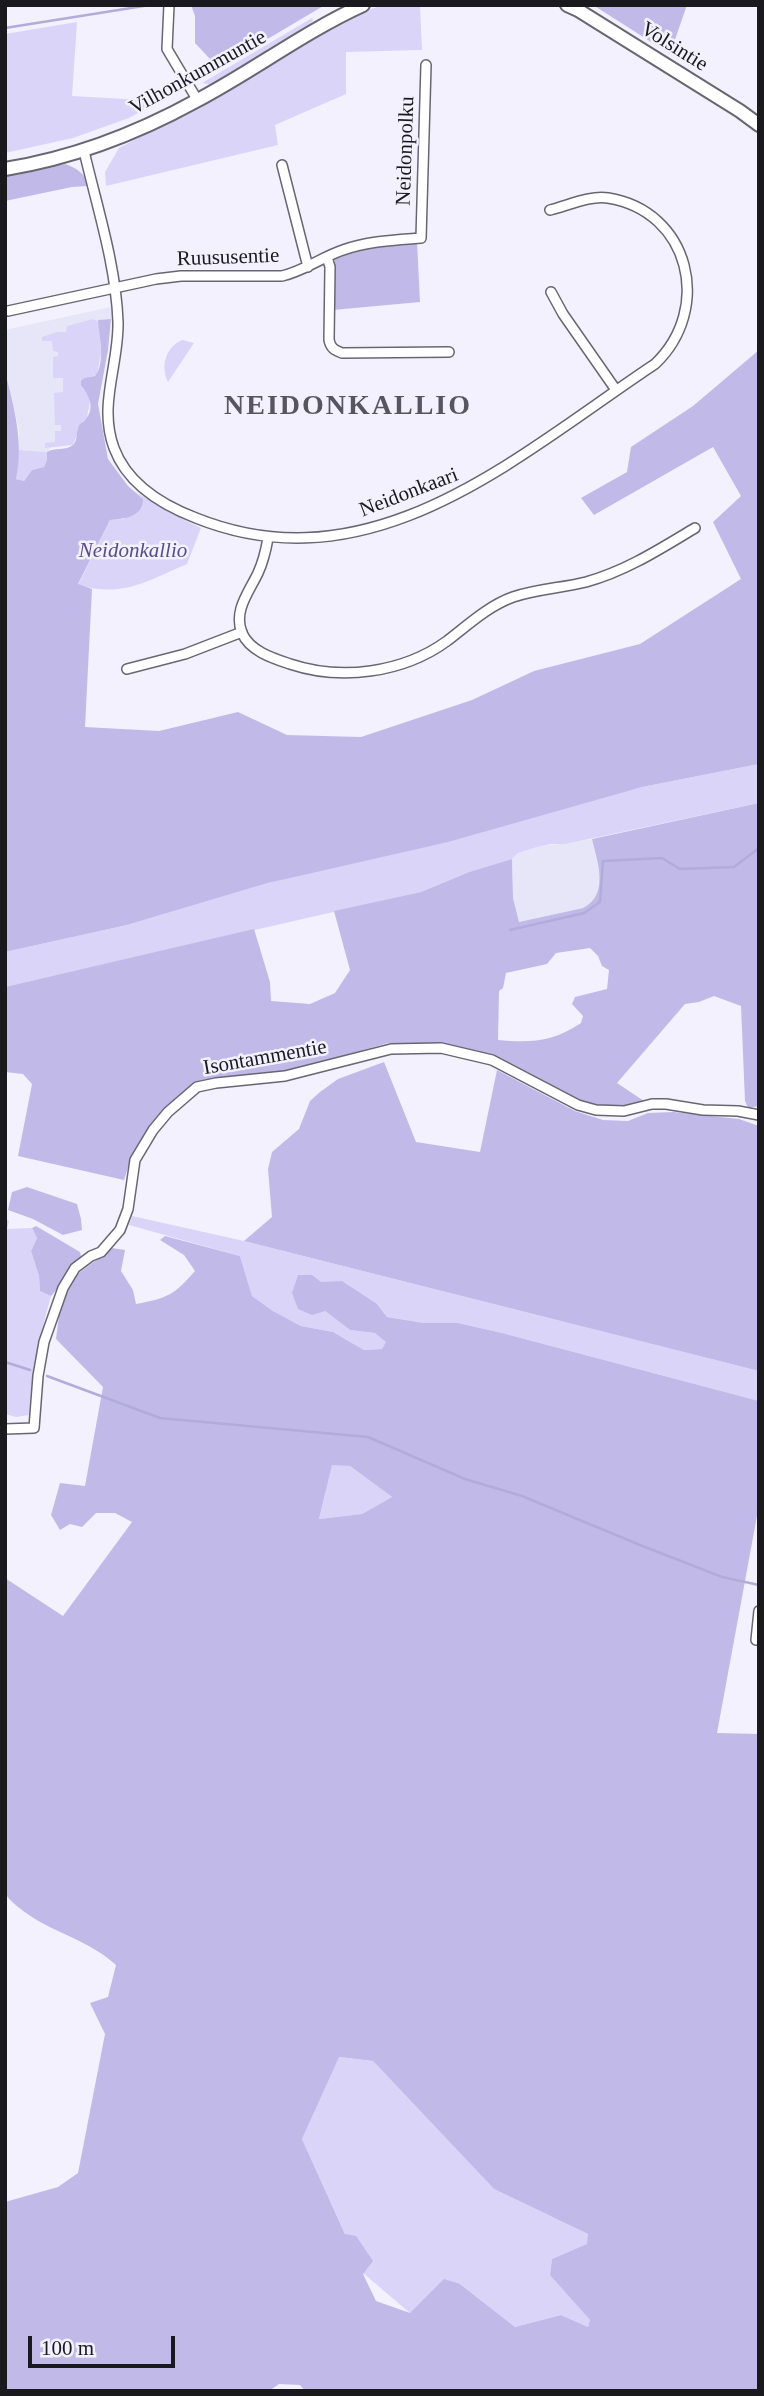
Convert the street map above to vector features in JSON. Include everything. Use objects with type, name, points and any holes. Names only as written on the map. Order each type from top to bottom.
[{"type":"street","points":[[169,5],[167,48],[198,101]]},
{"type":"street","name":"Vilhonkummuntie","points":[[5,169],[84,151],[139,130],[198,101],[324,23],[363,5]]},
{"type":"street","name":"Volsintie","points":[[567,5],[732,105],[759,125]]},
{"type":"street","name":"Neidonpolku","points":[[421,239],[426,65]]},
{"type":"street","name":"Neidonkaari","points":[[84,151],[116,288],[118,339],[107,411],[109,432],[121,462],[130,475],[151,494],[187,515],[236,532],[268,538],[334,537],[400,520],[424,510],[495,474],[655,364],[664,355],[680,332],[688,307],[688,282],[682,257],[673,240],[660,224],[636,207],[602,198],[550,210]]},
{"type":"street","points":[[282,165],[308,267]]},
{"type":"street","name":"Ruususentie","points":[[8,311],[181,276],[282,276],[359,245],[421,239]]},
{"type":"street","points":[[327,257],[330,267],[329,340],[335,351],[449,352]]},
{"type":"street","points":[[551,292],[615,390]]},
{"type":"street","points":[[268,538],[258,573],[241,608],[240,623],[247,642],[259,651],[304,668],[350,673],[391,667],[427,653],[479,615],[513,597],[586,582],[614,573],[650,556],[695,528]]},
{"type":"street","points":[[127,669],[185,654],[242,632]]},
{"type":"street","name":"Isontammentie","points":[[5,1429],[34,1427],[44,1342],[63,1287],[75,1268],[101,1252],[120,1230],[128,1209],[135,1160],[158,1124],[180,1100],[197,1087],[285,1076],[391,1049],[441,1048],[492,1060],[578,1105],[596,1110],[624,1111],[652,1104],[666,1104],[759,1115]]},
{"type":"street","points":[[755,1640],[759,1611]]},
{"type":"shaded area","points":[[191,5],[325,5],[200,79],[192,78],[188,73],[210,59],[195,43],[195,16]]},
{"type":"shaded area","points":[[593,5],[687,5],[670,54]]},
{"type":"shaded area","points":[[65,164],[80,172],[88,186],[5,201],[5,175]]},
{"type":"shaded area","points":[[417,241],[420,302],[333,310],[335,259],[369,248]]},
{"type":"shaded area","points":[[111,307],[111,319],[99,320],[90,409],[47,452],[19,450],[19,429],[5,371],[5,330]]},
{"type":"shaded area","points":[[111,319],[98,404],[108,459],[128,486],[143,499],[140,510],[136,513],[127,518],[110,520],[78,584],[92,589],[85,727],[159,731],[238,712],[287,735],[361,737],[472,700],[534,671],[640,644],[741,579],[713,522],[741,496],[713,447],[594,515],[581,498],[627,472],[631,447],[693,406],[759,350],[759,764],[642,787],[448,842],[268,883],[127,925],[5,952],[5,371],[18,438],[16,479],[24,481],[32,470],[44,467],[47,452],[67,448],[75,443],[79,425],[88,416],[91,407],[81,381],[95,376],[100,364],[98,320]]},
{"type":"shaded area","points":[[759,803],[759,1106],[748,1108],[745,1101],[741,1006],[714,996],[685,1004],[617,1083],[644,1101],[613,1109],[583,1103],[501,1059],[468,1049],[441,1044],[388,1043],[284,1072],[202,1080],[183,1092],[155,1120],[132,1155],[124,1180],[18,1156],[32,1084],[23,1074],[5,1072],[5,987],[254,929],[270,982],[271,1001],[310,1004],[335,993],[350,970],[334,911],[421,892],[469,872],[512,859],[513,898],[519,922],[583,908],[591,902],[599,886],[600,877],[592,839]],"holes":[[[590,948],[598,956],[602,966],[609,970],[607,989],[575,997],[572,1004],[583,1016],[581,1023],[551,1038],[498,1040],[499,991],[503,988],[506,973],[547,964],[556,953]]]},
{"type":"shaded area","points":[[592,839],[600,877],[600,887],[593,903],[583,908],[519,922],[513,898],[512,859],[518,853],[537,847]]},
{"type":"shaded area","points":[[384,1062],[416,1142],[480,1152],[497,1070],[575,1111],[603,1120],[628,1121],[648,1113],[674,1112],[739,1119],[759,1126],[759,1371],[244,1241],[272,1217],[268,1169],[272,1152],[299,1129],[310,1101],[338,1079]]},
{"type":"shaded area","points":[[27,1187],[77,1204],[82,1230],[63,1235],[33,1219],[8,1210],[12,1192]]},
{"type":"shaded area","points":[[36,1226],[80,1252],[82,1260],[51,1296],[40,1291],[39,1276],[31,1251],[37,1238],[32,1228]]},
{"type":"shaded area","points":[[165,1236],[240,1256],[252,1296],[301,1326],[333,1332],[364,1350],[382,1349],[386,1342],[375,1333],[350,1330],[325,1311],[312,1315],[298,1309],[292,1293],[298,1275],[312,1275],[321,1282],[342,1281],[377,1304],[387,1317],[424,1323],[458,1323],[759,1401],[759,1505],[717,1733],[759,1734],[759,2391],[305,2391],[300,2385],[279,2384],[269,2391],[5,2391],[5,2202],[58,2187],[78,2173],[105,2034],[90,2003],[108,1997],[116,1965],[89,1946],[30,1916],[5,1894],[5,1578],[63,1616],[132,1522],[115,1513],[96,1513],[82,1527],[70,1524],[60,1530],[51,1515],[60,1483],[85,1486],[103,1387],[56,1339],[60,1308],[75,1276],[112,1248],[125,1250],[121,1271],[133,1290],[136,1304],[156,1300],[181,1285],[195,1271],[184,1255],[160,1240]],"holes":[[[332,1465],[350,1466],[392,1497],[362,1514],[319,1519]],[[339,2057],[373,2061],[494,2189],[588,2234],[587,2244],[552,2259],[550,2275],[590,2320],[588,2327],[561,2315],[515,2327],[460,2284],[444,2279],[410,2313],[376,2301],[363,2274],[373,2261],[356,2236],[345,2234],[302,2139]]]},
{"type":"green space","points":[[383,5],[420,5],[422,50],[346,52],[346,94],[275,125],[278,145],[106,186],[105,172],[119,148],[216,97],[323,30]]},
{"type":"green space","points":[[312,18],[313,21],[302,30],[217,84],[202,83]]},
{"type":"green space","points":[[77,22],[72,96],[143,100],[180,78],[183,84],[181,89],[129,118],[73,138],[5,153],[5,34]]},
{"type":"green space","points":[[93,319],[99,322],[101,353],[97,375],[84,378],[83,389],[90,398],[87,418],[83,421],[73,445],[45,448],[45,443],[55,442],[55,431],[61,431],[61,425],[55,425],[54,393],[63,392],[63,378],[53,378],[53,357],[58,356],[58,352],[53,351],[52,341],[42,341],[42,337],[66,332],[67,326]]},
{"type":"green space","points":[[182,340],[194,343],[168,382],[165,364],[168,352]]},
{"type":"green space","points":[[19,450],[47,452],[44,467],[32,470],[24,481],[16,479]]},
{"type":"green space","name":"Neidonkallio","points":[[136,492],[201,528],[187,564],[147,582],[122,589],[94,589],[78,585],[110,520],[124,519],[143,499]]},
{"type":"green space","points":[[759,764],[759,803],[565,844],[537,847],[518,853],[512,859],[469,872],[421,892],[5,987],[5,952],[127,925],[268,883],[642,787]]},
{"type":"green space","points":[[132,1216],[244,1241],[759,1371],[759,1401],[458,1323],[424,1323],[387,1317],[377,1304],[325,1311],[350,1330],[375,1333],[387,1342],[382,1349],[364,1350],[333,1332],[301,1326],[252,1296],[240,1256],[129,1225]]},
{"type":"green space","points":[[5,1219],[9,1221],[7,1229],[32,1228],[37,1238],[31,1251],[39,1276],[40,1291],[51,1296],[37,1354],[29,1415],[16,1417],[5,1414]]},
{"type":"green space","points":[[332,1464],[350,1466],[392,1497],[362,1514],[319,1519]]},
{"type":"green space","points":[[338,2057],[373,2061],[494,2189],[588,2234],[588,2244],[552,2259],[550,2274],[590,2320],[588,2327],[561,2315],[515,2327],[460,2284],[410,2313],[363,2273],[302,2139]]},
{"type":"waterway","points":[[5,28],[150,5]]},
{"type":"waterway","points":[[510,930],[584,913],[600,902],[603,861],[662,858],[680,869],[734,867],[759,848]]},
{"type":"waterway","points":[[5,1362],[30,1370]]},
{"type":"waterway","points":[[47,1376],[160,1418],[368,1437],[465,1479],[522,1496],[722,1577],[759,1585]]},
{"type":"district","name":"NEIDONKALLIO","points":[[348,407]]}]
